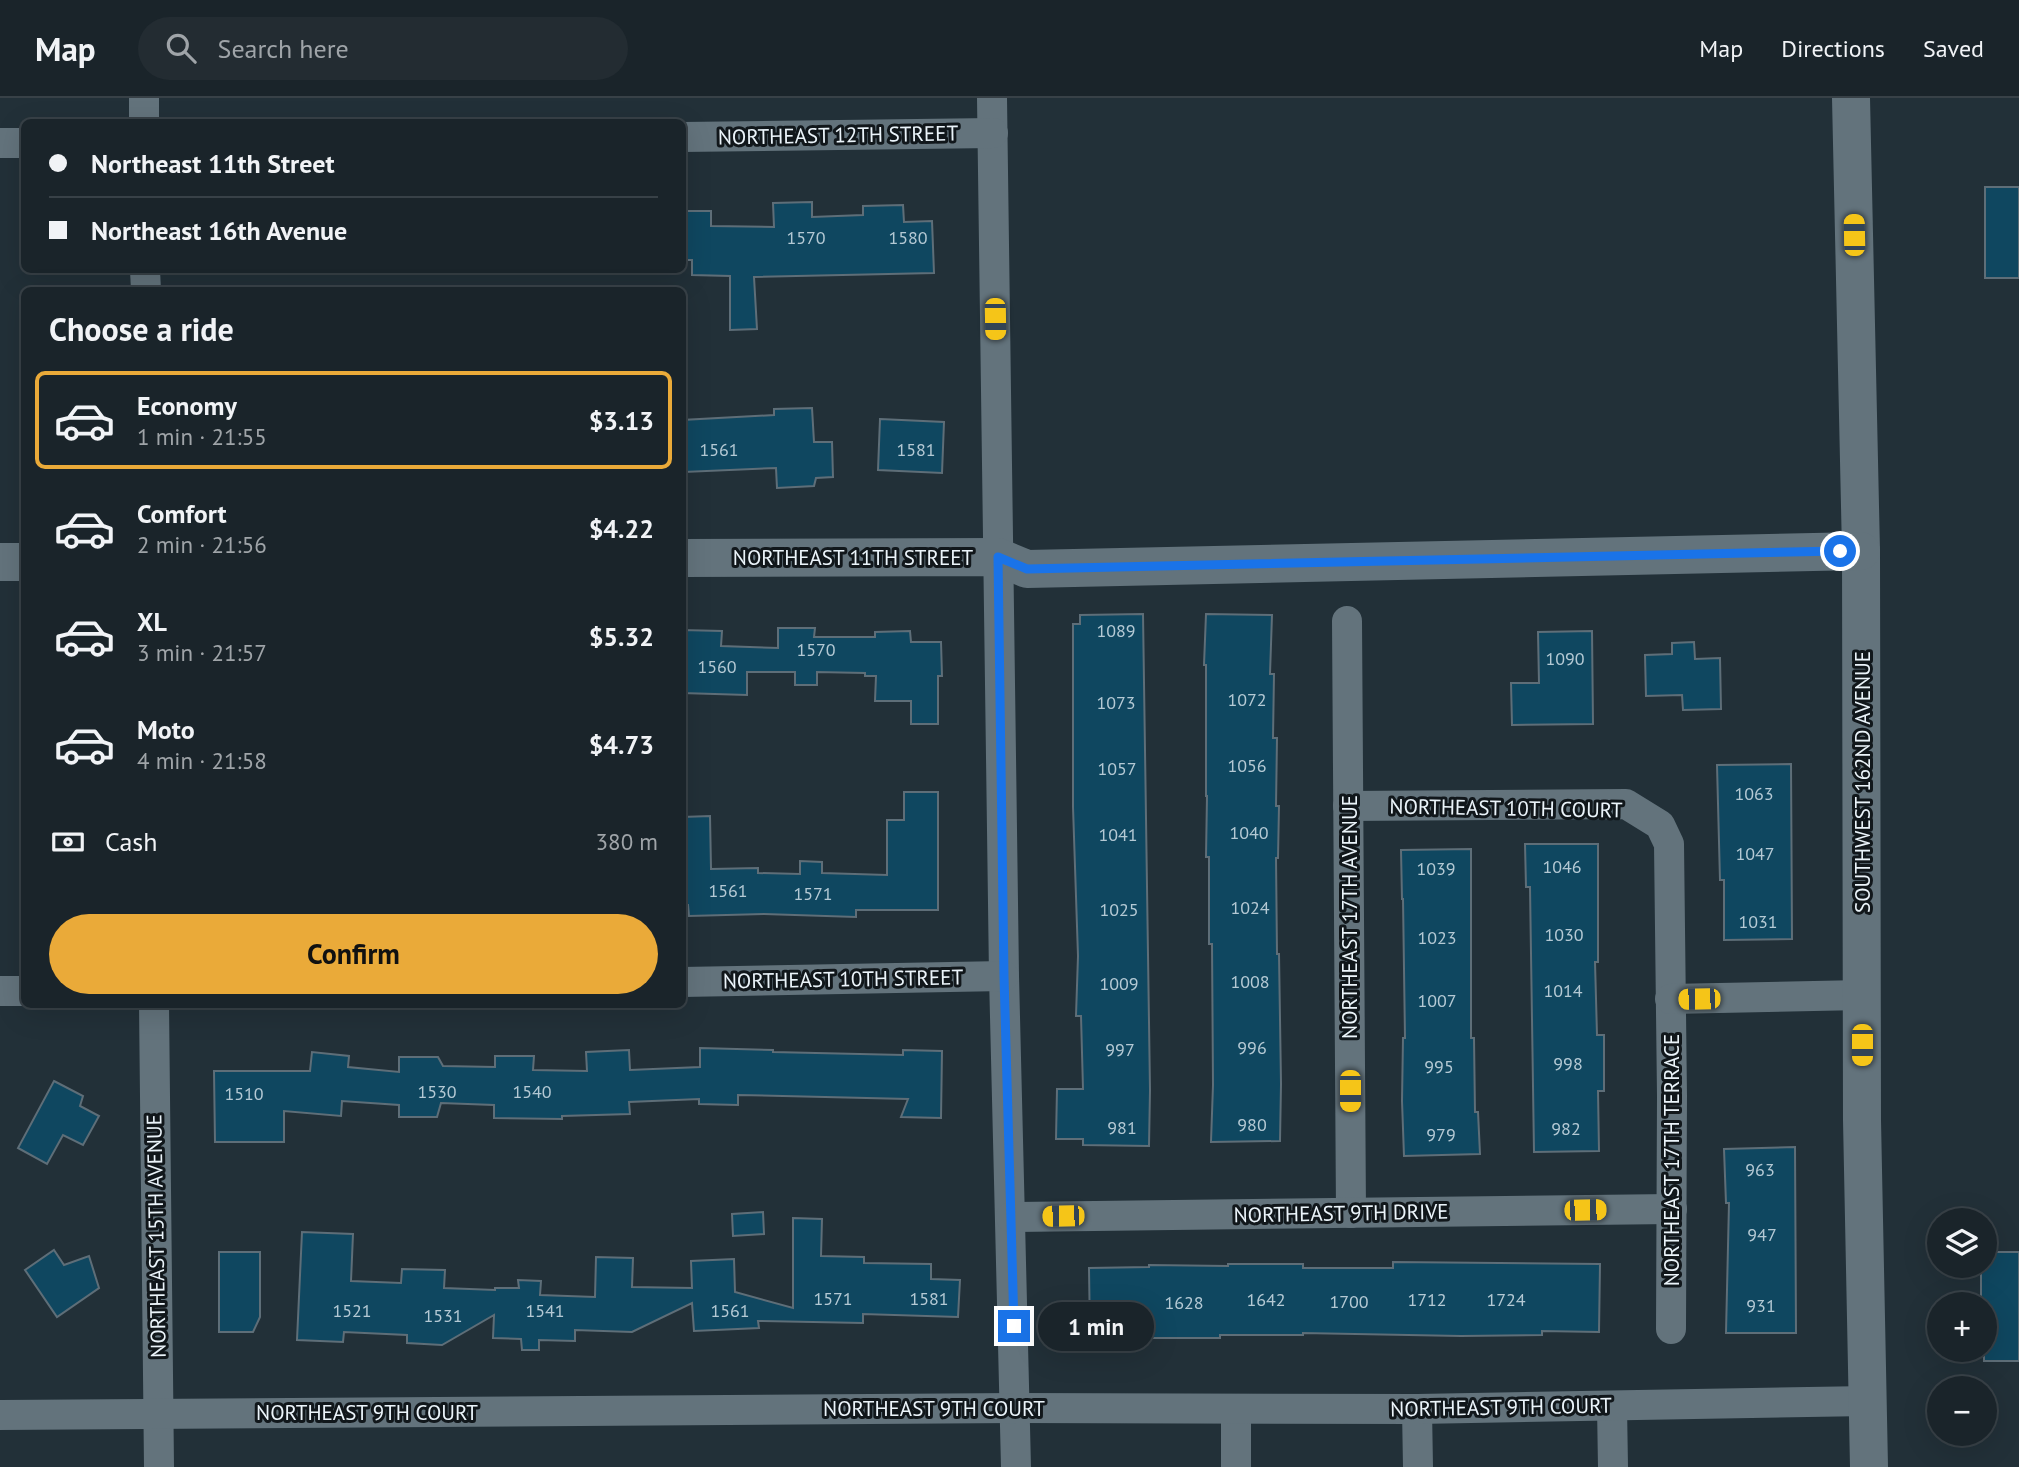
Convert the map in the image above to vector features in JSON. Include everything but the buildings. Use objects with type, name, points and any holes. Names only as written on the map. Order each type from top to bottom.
[{"type":"street","points":[[144,98],[144,119]]},
{"type":"street","points":[[992,98],[1004,976],[1016,1467]]},
{"type":"street","name":"SOUTHWEST 162ND AVENUE","points":[[1851,98],[1861,551],[1862,1120],[1869,1467]]},
{"type":"street","name":"NORTHEAST 12TH STREET","points":[[686,137],[993,134]]},
{"type":"street","points":[[0,143],[21,143]]},
{"type":"street","name":"NORTHEAST 11TH STREET","points":[[686,558],[998,557],[1027,569],[1861,551]]},
{"type":"street","points":[[0,562],[21,562]]},
{"type":"street","name":"NORTHEAST 17TH AVENUE","points":[[1347,621],[1351,1213]]},
{"type":"street","name":"NORTHEAST 10TH COURT","points":[[1348,806],[1626,804],[1660,825]]},
{"type":"street","name":"NORTHEAST 17TH TERRACE","points":[[1660,825],[1669,844],[1671,1329]]},
{"type":"street","name":"NORTHEAST 10TH STREET","points":[[686,982],[1004,976]]},
{"type":"street","points":[[0,991],[21,991]]},
{"type":"street","points":[[1670,999],[1862,995]]},
{"type":"street","name":"NORTHEAST 15TH AVENUE","points":[[154,1008],[159,1467]]},
{"type":"street","name":"NORTHEAST 9TH DRIVE","points":[[1011,1217],[1672,1209]]},
{"type":"street","name":"NORTHEAST 9TH COURT","points":[[0,1415],[1016,1408],[1418,1409],[1868,1401]]},
{"type":"street","points":[[1612,1406],[1613,1467]]},
{"type":"street","points":[[1236,1409],[1236,1467]]},
{"type":"street","points":[[1418,1409],[1418,1467]]},
{"type":"route","points":[[1014,1326],[1004,976],[998,557],[1027,569],[1840,551]]}]
